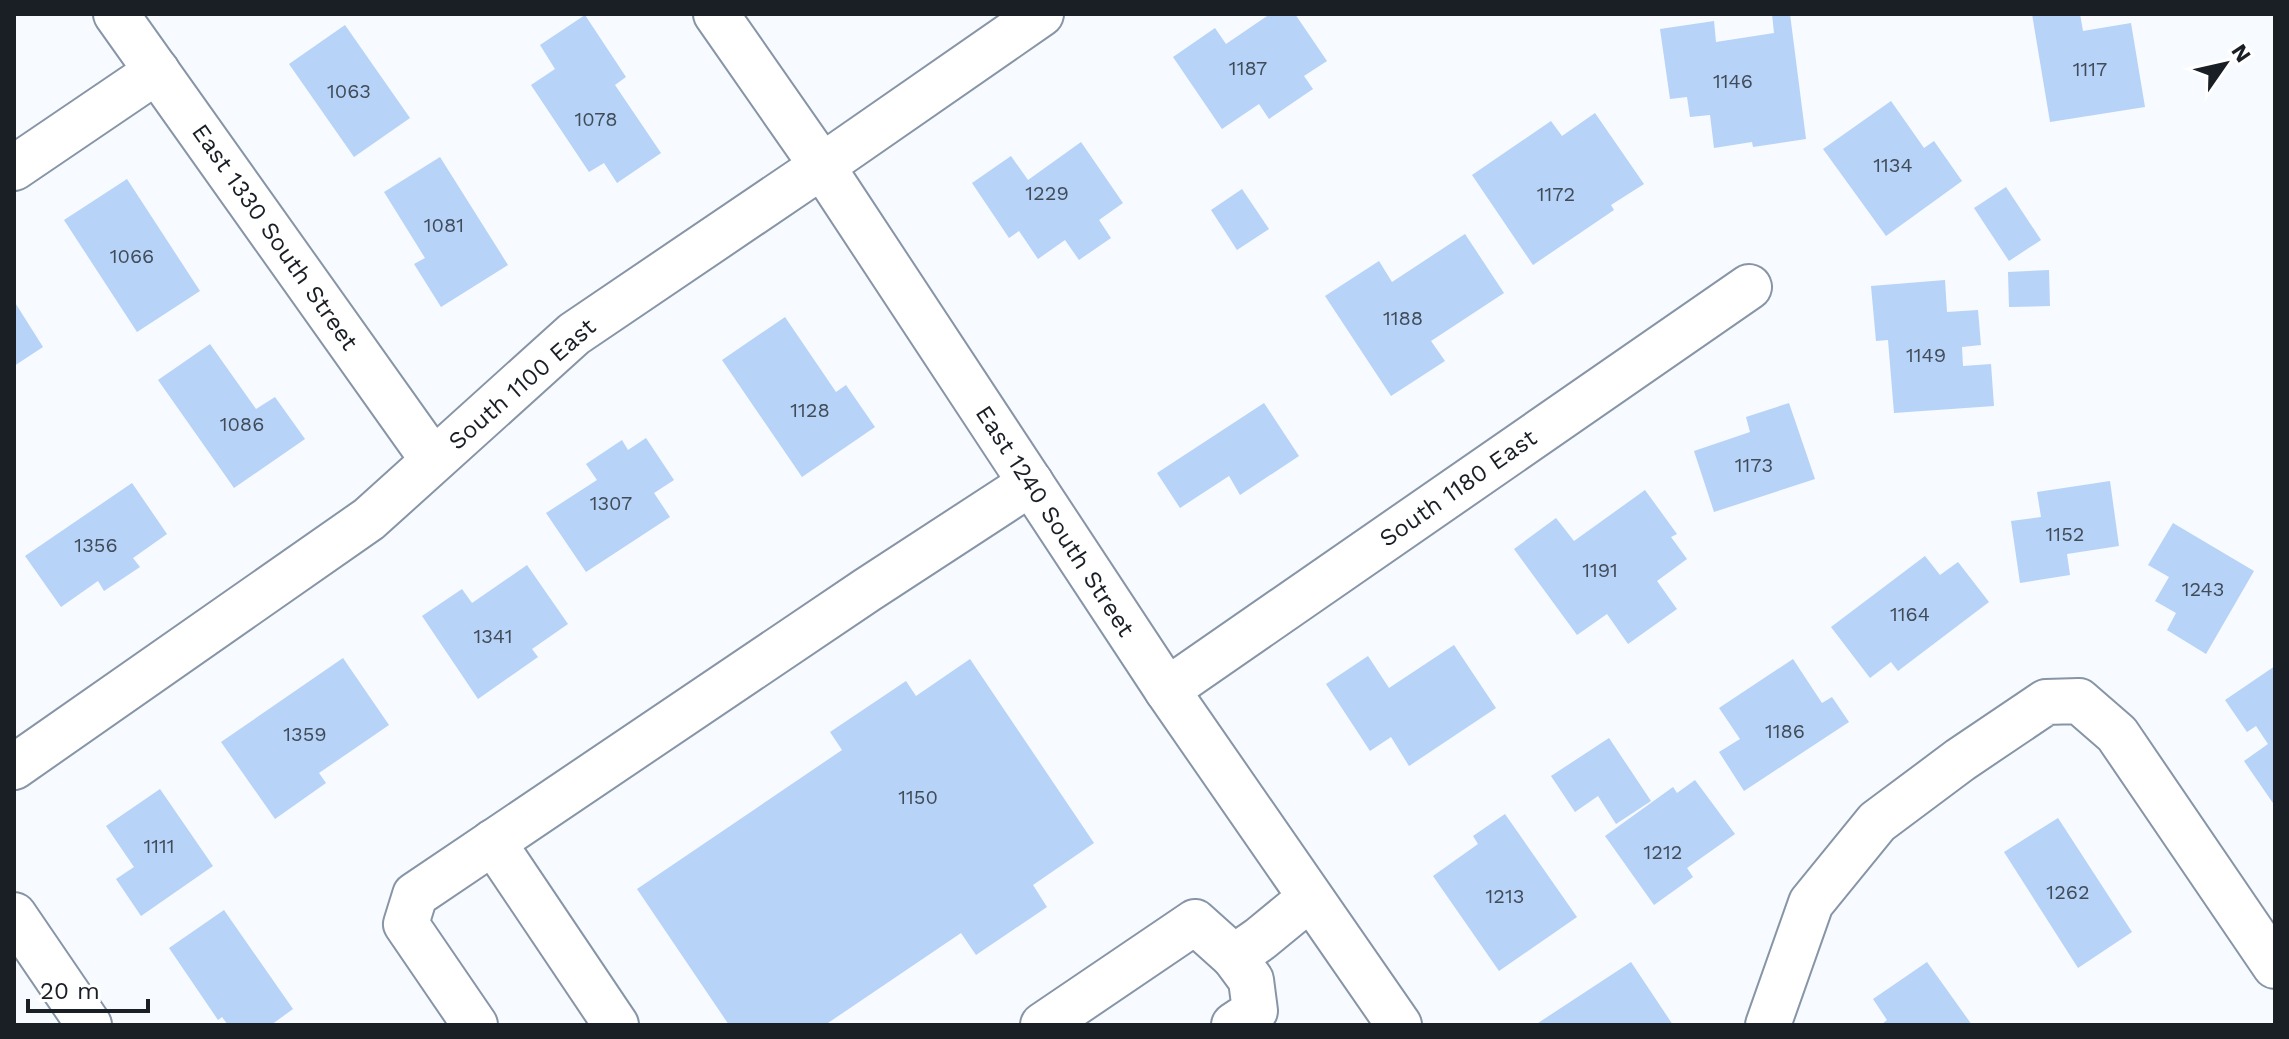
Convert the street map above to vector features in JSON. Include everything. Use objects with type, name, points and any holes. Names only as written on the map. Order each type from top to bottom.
[{"type":"street","name":"East 1330 South Street","points":[[116,14],[433,460]]},
{"type":"street","name":"East 1240 South Street","points":[[716,14],[822,166],[1167,690],[1399,1025]]},
{"type":"street","name":"South 1100 East","points":[[14,767],[369,519],[574,334],[1041,14]]},
{"type":"street","points":[[14,168],[157,71]]},
{"type":"street","name":"South 1180 East","points":[[1167,690],[1749,287]]},
{"type":"street","points":[[475,1025],[406,924],[415,895],[1031,483]]},
{"type":"street","points":[[1768,1025],[1811,903],[1877,822],[1960,760],[2046,702],[2079,701],[2117,734],[2275,966]]},
{"type":"street","points":[[493,842],[616,1025]]},
{"type":"street","points":[[1234,957],[1310,898]]},
{"type":"street","points":[[14,915],[89,1025]]},
{"type":"street","points":[[1043,1025],[1195,922],[1234,957],[1251,980],[1255,1011],[1234,1025]]},
{"type":"building","points":[[1270,14],[1295,14],[1327,61],[1304,76],[1313,89],[1269,119],[1259,104],[1222,129],[1173,57],[1215,28],[1226,44]]},
{"type":"building","points":[[1772,14],[1790,14],[1806,139],[1753,147],[1752,142],[1714,148],[1710,115],[1690,117],[1687,97],[1670,99],[1660,29],[1714,21],[1716,42],[1774,33]]},
{"type":"building","points":[[2032,14],[2080,14],[2083,31],[2131,23],[2145,107],[2050,122]]},
{"type":"building","points":[[585,15],[626,77],[615,85],[661,153],[617,183],[604,163],[589,172],[531,85],[555,69],[540,45]]},
{"type":"building","points":[[345,25],[410,118],[354,157],[289,64]]},
{"type":"building","points":[[1891,101],[1924,148],[1934,141],[1962,181],[1886,236],[1823,149]]},
{"type":"building","points":[[1595,113],[1644,184],[1611,205],[1614,210],[1533,265],[1472,175],[1551,121],[1562,136]]},
{"type":"building","points":[[1081,142],[1123,203],[1099,220],[1111,238],[1079,260],[1065,240],[1038,259],[1019,231],[1009,238],[972,183],[1011,156],[1028,180]]},
{"type":"building","points":[[440,157],[508,265],[441,307],[414,264],[425,258],[384,192]]},
{"type":"building","points":[[127,179],[200,291],[137,332],[64,220]]},
{"type":"building","points":[[2006,187],[2041,240],[2009,261],[1974,208]]},
{"type":"building","points":[[1242,189],[1269,229],[1237,250],[1211,210]]},
{"type":"building","points":[[1465,234],[1504,293],[1431,341],[1445,361],[1391,396],[1325,296],[1379,261],[1392,282]]},
{"type":"building","points":[[2049,270],[2050,306],[2009,307],[2008,272]]},
{"type":"building","points":[[1945,280],[1947,312],[1978,310],[1981,345],[1962,347],[1963,366],[1991,364],[1994,406],[1894,413],[1888,340],[1876,341],[1871,286]]},
{"type":"building","points":[[14,301],[43,347],[14,366]]},
{"type":"building","points":[[785,317],[836,392],[846,385],[875,427],[802,477],[722,360]]},
{"type":"building","points":[[210,344],[256,409],[275,397],[305,439],[234,488],[158,380]]},
{"type":"building","points":[[1264,403],[1299,456],[1240,495],[1229,476],[1180,508],[1157,473]]},
{"type":"building","points":[[1789,403],[1815,479],[1714,512],[1694,451],[1750,432],[1746,417]]},
{"type":"building","points":[[646,438],[674,480],[654,493],[670,517],[586,572],[546,513],[597,480],[586,464],[622,440],[628,450]]},
{"type":"building","points":[[2110,481],[2119,546],[2067,554],[2070,575],[2020,583],[2011,521],[2041,517],[2037,492]]},
{"type":"building","points":[[132,483],[167,534],[133,558],[140,567],[104,591],[98,581],[61,607],[25,556]]},
{"type":"building","points":[[1645,490],[1677,534],[1671,537],[1687,559],[1657,581],[1677,609],[1628,644],[1607,614],[1577,635],[1514,549],[1556,518],[1574,541]]},
{"type":"building","points":[[2173,523],[2254,571],[2206,654],[2167,630],[2176,613],[2155,601],[2169,577],[2148,565]]},
{"type":"building","points":[[1925,556],[1940,575],[1958,562],[1989,602],[1898,671],[1891,662],[1870,678],[1831,627]]},
{"type":"building","points":[[527,565],[568,624],[532,649],[538,657],[478,699],[422,616],[462,589],[472,603]]},
{"type":"building","points":[[1454,645],[1496,708],[1409,766],[1391,737],[1370,751],[1326,684],[1368,656],[1389,688]]},
{"type":"building","points":[[343,658],[389,725],[319,773],[326,783],[275,819],[221,742]]},
{"type":"building","points":[[970,659],[1094,843],[1033,885],[1047,907],[976,955],[961,933],[825,1025],[729,1025],[637,889],[842,750],[830,732],[906,681],[916,696]]},
{"type":"building","points":[[1793,659],[1822,703],[1832,697],[1849,722],[1744,791],[1719,752],[1740,739],[1719,708]]},
{"type":"building","points":[[2275,666],[2275,806],[2244,761],[2268,744],[2256,726],[2247,732],[2225,700]]},
{"type":"building","points":[[1609,738],[1651,801],[1616,824],[1598,796],[1575,812],[1551,776]]},
{"type":"building","points":[[1695,780],[1735,834],[1687,868],[1693,877],[1654,905],[1605,836],[1673,787],[1677,793]]},
{"type":"building","points":[[160,789],[213,866],[141,916],[116,879],[134,867],[106,826]]},
{"type":"building","points":[[1505,814],[1577,917],[1499,971],[1433,876],[1478,844],[1473,836]]},
{"type":"building","points":[[2058,818],[2132,932],[2078,968],[2004,852]]},
{"type":"building","points":[[224,910],[293,1009],[271,1025],[228,1025],[222,1017],[218,1020],[169,948]]},
{"type":"building","points":[[1631,962],[1673,1025],[1535,1025]]},
{"type":"building","points":[[1927,962],[1972,1025],[1881,1025],[1887,1020],[1873,999]]}]
